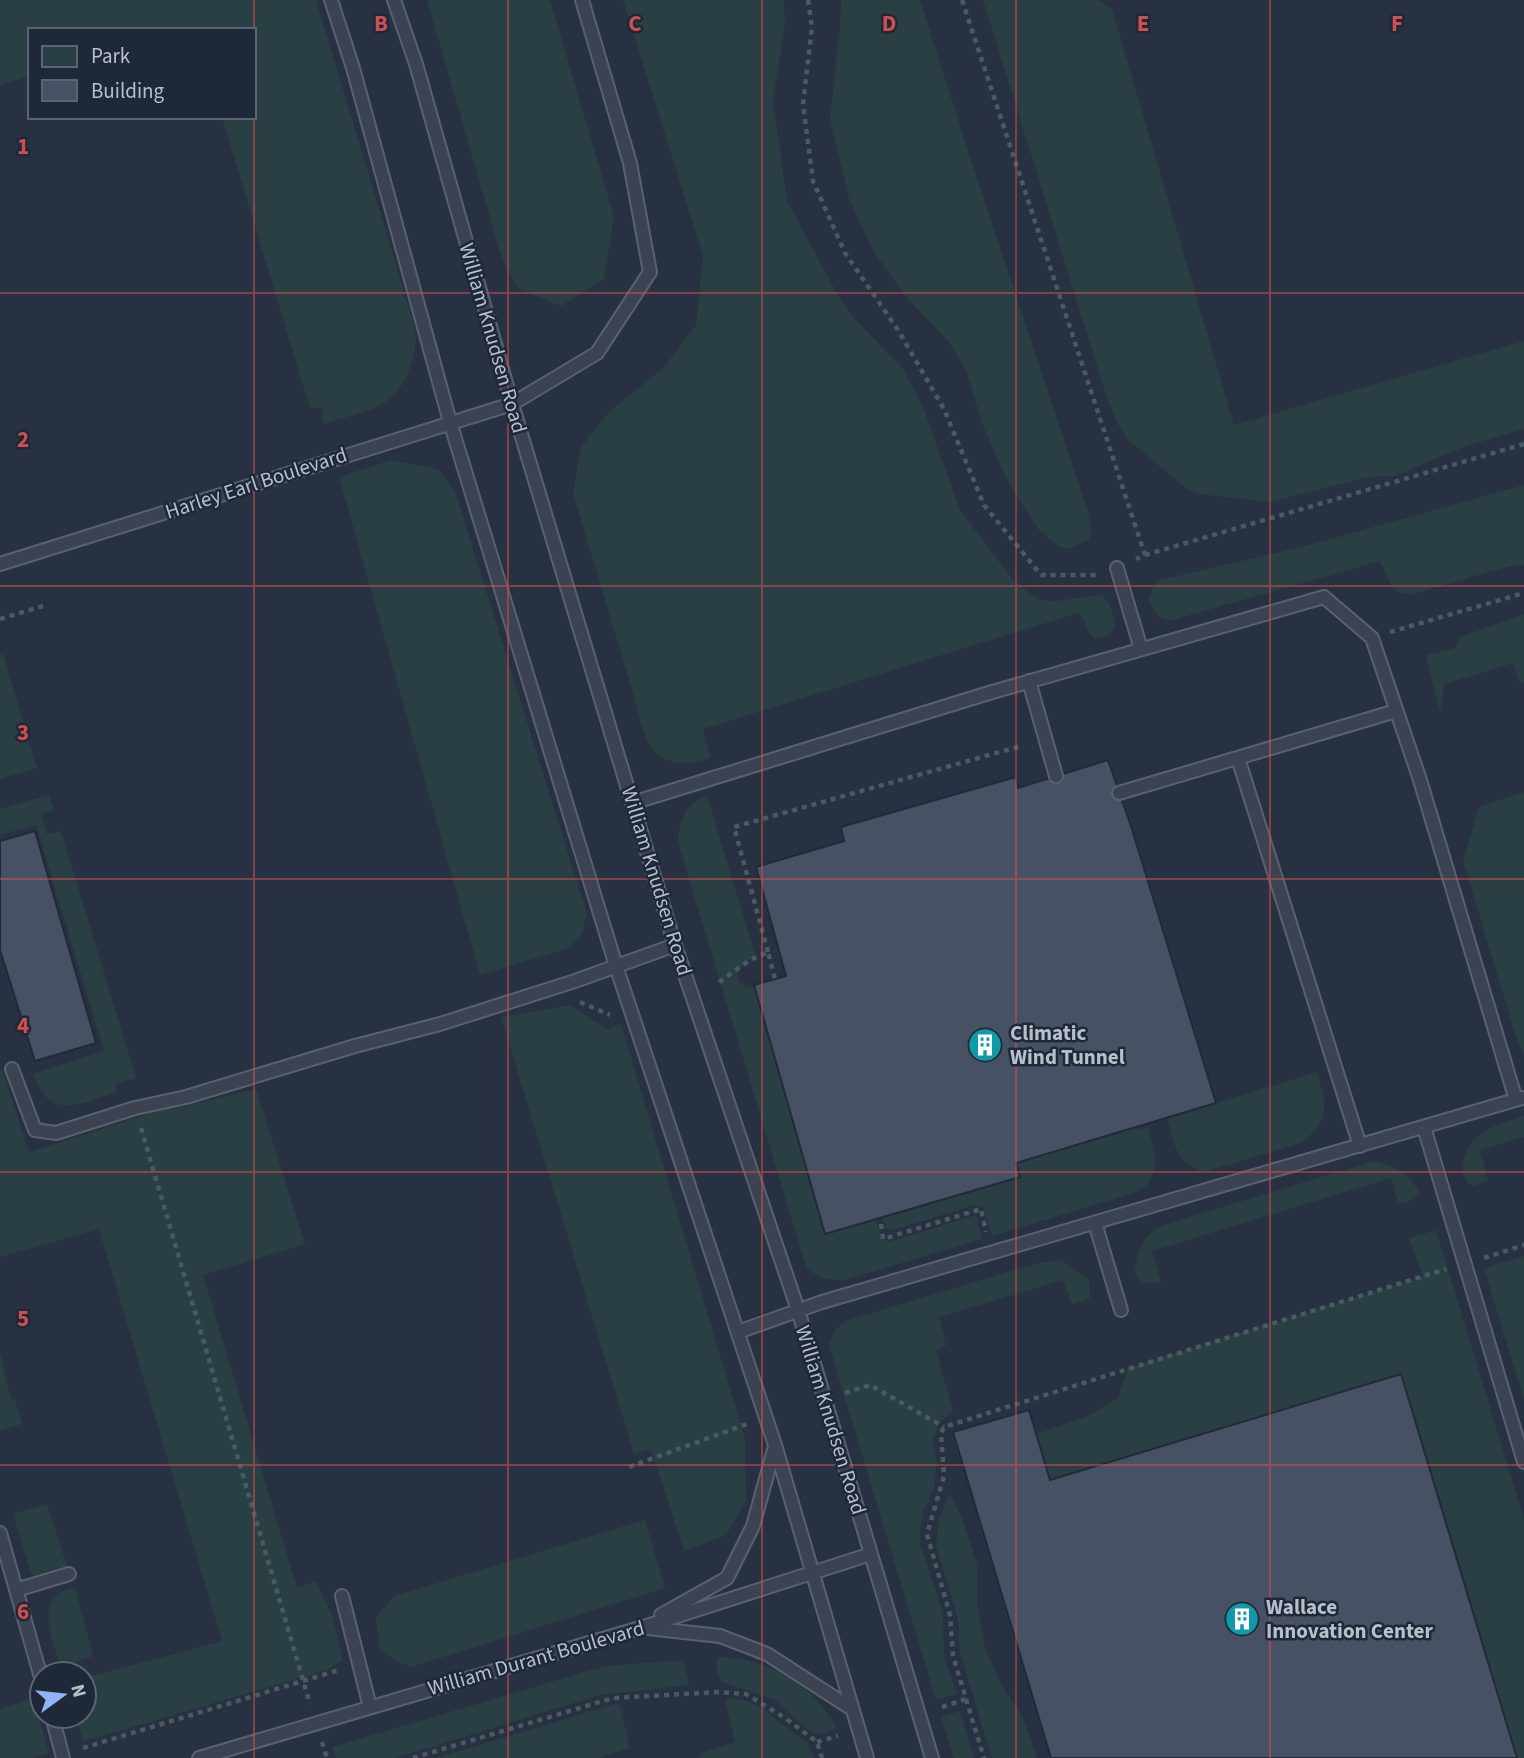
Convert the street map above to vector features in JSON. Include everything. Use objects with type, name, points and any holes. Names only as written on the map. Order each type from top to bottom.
[{"type":"lane","points":[[331,0],[353,68],[450,422],[616,966],[775,1445],[867,1758]]},
{"type":"lane","name":"William Knudsen Road","points":[[394,0],[416,64],[512,404],[675,945],[799,1310],[932,1758]]},
{"type":"lane","name":"Harley Earl Boulevard","points":[[0,564],[512,404],[597,353],[649,272],[630,163],[582,0]]},
{"type":"lane","points":[[1117,568],[1141,649]]},
{"type":"lane","points":[[632,803],[1029,681],[1324,597],[1372,638],[1420,780],[1520,1098],[799,1310],[738,1332]]},
{"type":"lane","points":[[1029,681],[1056,776]]},
{"type":"lane","points":[[1119,793],[1396,711]]},
{"type":"lane","points":[[1238,758],[1360,1146]]},
{"type":"lane","points":[[12,1069],[35,1130],[56,1133],[135,1108],[186,1097],[355,1046],[440,1024],[575,981],[675,945]]},
{"type":"lane","points":[[1423,1127],[1524,1462]]},
{"type":"lane","points":[[1095,1223],[1121,1311]]},
{"type":"lane","points":[[640,1628],[727,1578],[752,1526],[775,1445]]},
{"type":"lane","points":[[0,1533],[36,1660]]},
{"type":"lane","name":"William Durant Boulevard","points":[[199,1758],[640,1628],[871,1554]]},
{"type":"lane","points":[[16,1590],[69,1574]]},
{"type":"lane","points":[[342,1596],[370,1707]]},
{"type":"lane","points":[[640,1628],[720,1636],[767,1654],[852,1709]]},
{"type":"lane","points":[[56,1730],[63,1756]]},
{"type":"path","points":[[808,0],[812,26],[803,104],[813,181],[845,253],[898,330],[944,409],[984,505],[1041,576],[1099,575],[1145,555],[1524,444]]},
{"type":"path","points":[[962,0],[1145,555]]},
{"type":"path","points":[[1372,638],[1524,593]]},
{"type":"path","points":[[0,619],[43,606]]},
{"type":"path","points":[[775,979],[734,827],[1021,746]]},
{"type":"path","points":[[719,982],[750,960],[768,952]]},
{"type":"path","points":[[135,1108],[327,1758]]},
{"type":"path","points":[[881,1224],[883,1239],[981,1209],[992,1254]]},
{"type":"path","points":[[984,1758],[953,1656],[950,1615],[927,1534],[944,1476],[941,1433],[944,1427],[1524,1245]]},
{"type":"path","points":[[844,1393],[870,1385],[944,1427]]},
{"type":"path","points":[[629,1467],[751,1423]]},
{"type":"path","points":[[63,1756],[336,1671],[358,1660]]},
{"type":"path","points":[[412,1758],[613,1698],[720,1692],[746,1694],[785,1718],[817,1742],[822,1758]]},
{"type":"path","points":[[942,1707],[966,1699]]},
{"type":"path","points":[[817,1742],[838,1736]]},
{"type":"green space","points":[[0,0],[316,0],[415,328],[416,342],[412,360],[396,392],[387,401],[365,412],[324,424],[321,408],[310,408],[223,119],[256,119],[256,28],[28,28],[28,77],[0,85]]},
{"type":"green space","points":[[427,0],[550,0],[614,217],[604,279],[561,306],[518,289],[502,259]]},
{"type":"green space","points":[[623,0],[784,0],[785,25],[773,100],[787,201],[840,299],[853,317],[903,369],[923,407],[960,510],[1013,580],[1039,600],[1056,601],[1101,595],[1104,597],[1115,625],[1109,635],[1095,639],[1078,613],[703,729],[710,758],[678,763],[657,753],[650,744],[644,732],[573,493],[581,447],[609,412],[664,367],[696,325],[703,256]]},
{"type":"green space","points":[[841,0],[920,0],[1089,515],[1089,540],[1068,549],[1059,547],[1038,529],[1006,478],[982,423],[966,370],[949,342],[909,300],[873,251],[849,199],[830,118]]},
{"type":"green space","points":[[983,0],[1098,0],[1112,9],[1234,425],[1524,341],[1524,429],[1466,446],[1395,476],[1369,477],[1270,502],[1199,494],[1188,490],[1128,440],[1117,423]]},
{"type":"green space","points":[[391,460],[438,469],[455,491],[587,914],[582,934],[569,948],[480,975],[339,477]]},
{"type":"green space","points":[[1524,485],[1524,565],[1510,566],[1409,595],[1394,591],[1380,561],[1169,621],[1158,617],[1149,600],[1153,586],[1160,580],[1305,546]]},
{"type":"green space","points":[[1524,614],[1524,682],[1520,683],[1513,663],[1445,684],[1440,712],[1426,655],[1455,648],[1460,637]]},
{"type":"green space","points":[[3,654],[37,768],[0,779],[0,655]]},
{"type":"green space","points":[[1524,792],[1524,1054],[1518,1043],[1463,861],[1479,807]]},
{"type":"green space","points":[[49,795],[54,810],[41,814],[47,834],[61,831],[136,1078],[115,1084],[117,1092],[72,1105],[54,1103],[47,1098],[32,1074],[104,1051],[36,825],[0,835],[0,809]]},
{"type":"green space","points":[[707,796],[755,954],[740,969],[738,981],[745,987],[755,988],[825,1234],[876,1219],[881,1238],[889,1242],[976,1215],[982,1239],[845,1280],[824,1278],[806,1267],[678,842],[680,827],[688,808]]},
{"type":"green space","points":[[570,1005],[607,1029],[621,1024],[745,1439],[746,1501],[726,1535],[684,1551],[651,1449],[634,1454],[501,1017]]},
{"type":"green space","points":[[2,1070],[29,1152],[167,1108],[174,1109],[256,1089],[305,1244],[203,1275],[297,1588],[316,1581],[332,1615],[343,1660],[327,1670],[83,1740],[80,1730],[98,1730],[98,1674],[222,1641],[99,1229],[0,1257]]},
{"type":"green space","points":[[1317,1072],[1324,1111],[1318,1127],[1301,1143],[1204,1172],[1181,1158],[1167,1118]]},
{"type":"green space","points":[[1524,1116],[1524,1137],[1480,1150],[1488,1181],[1474,1186],[1468,1183],[1462,1174],[1464,1160],[1474,1141],[1490,1128]]},
{"type":"green space","points":[[1137,1127],[1138,1130],[1148,1127],[1155,1164],[1150,1181],[1134,1193],[992,1236],[983,1207],[976,1205],[892,1230],[887,1229],[882,1217],[1020,1177],[1016,1163]]},
{"type":"green space","points":[[1374,1161],[1401,1171],[1419,1193],[1408,1202],[1398,1203],[1391,1178],[1152,1251],[1161,1282],[1141,1282],[1134,1272],[1141,1246],[1160,1226]]},
{"type":"green space","points":[[1436,1230],[1524,1519],[1524,1758],[1517,1758],[1401,1375],[1050,1480],[1036,1434],[1086,1417],[1118,1398],[1128,1368],[1423,1276],[1409,1238]]},
{"type":"green space","points":[[1524,1256],[1524,1400],[1484,1268]]},
{"type":"green space","points":[[1061,1260],[1089,1280],[1090,1298],[1072,1305],[1063,1280],[939,1317],[946,1346],[936,1350],[953,1411],[938,1424],[933,1441],[937,1462],[934,1488],[924,1509],[920,1543],[943,1613],[944,1657],[957,1694],[936,1700],[829,1345],[834,1331],[845,1321],[1038,1263]]},
{"type":"green space","points":[[0,1353],[11,1399],[14,1398],[22,1424],[0,1431]]},
{"type":"green space","points":[[950,1494],[962,1518],[977,1565],[977,1604],[985,1647],[1001,1685],[1021,1713],[1037,1758],[992,1758],[960,1653],[958,1619],[936,1545],[939,1519]]},
{"type":"green space","points":[[47,1504],[67,1566],[32,1576],[13,1514]]},
{"type":"green space","points":[[645,1520],[665,1588],[411,1667],[394,1660],[379,1647],[376,1617],[394,1596]]},
{"type":"green space","points":[[75,1587],[93,1656],[82,1660],[59,1660],[48,1618],[49,1608],[62,1592]]},
{"type":"green space","points":[[717,1657],[753,1662],[786,1676],[815,1698],[837,1728],[819,1735],[808,1730],[775,1700],[722,1682],[716,1668]]},
{"type":"green space","points":[[683,1660],[689,1685],[600,1695],[395,1758],[336,1758],[332,1747],[605,1666]]},
{"type":"green space","points":[[732,1698],[765,1709],[808,1743],[814,1758],[700,1758],[699,1754],[735,1742],[725,1700]]},
{"type":"green space","points":[[28,1700],[28,1730],[42,1730],[49,1753],[32,1758],[0,1758],[0,1709]]},
{"type":"green space","points":[[615,1704],[620,1705],[630,1748],[598,1758],[436,1758]]},
{"type":"green space","points":[[960,1711],[974,1758],[954,1758],[941,1717]]},
{"type":"building","name":"Climatic Wind Tunnel","points":[[1108,760],[1131,826],[1216,1103],[1016,1163],[1020,1177],[825,1234],[754,985],[786,976],[756,867],[844,841],[841,827],[1016,777],[1018,788]]},
{"type":"building","points":[[35,831],[96,1043],[35,1061],[0,950],[0,841]]},
{"type":"building","name":"Wallace Innovation Center","points":[[1401,1374],[1517,1758],[1051,1758],[953,1432],[1029,1410],[1050,1480]]},
{"type":"place","name":"Climatic Wind Tunnel","points":[[985,1045]]},
{"type":"place","name":"Wallace Innovation Center","points":[[1242,1619]]}]
